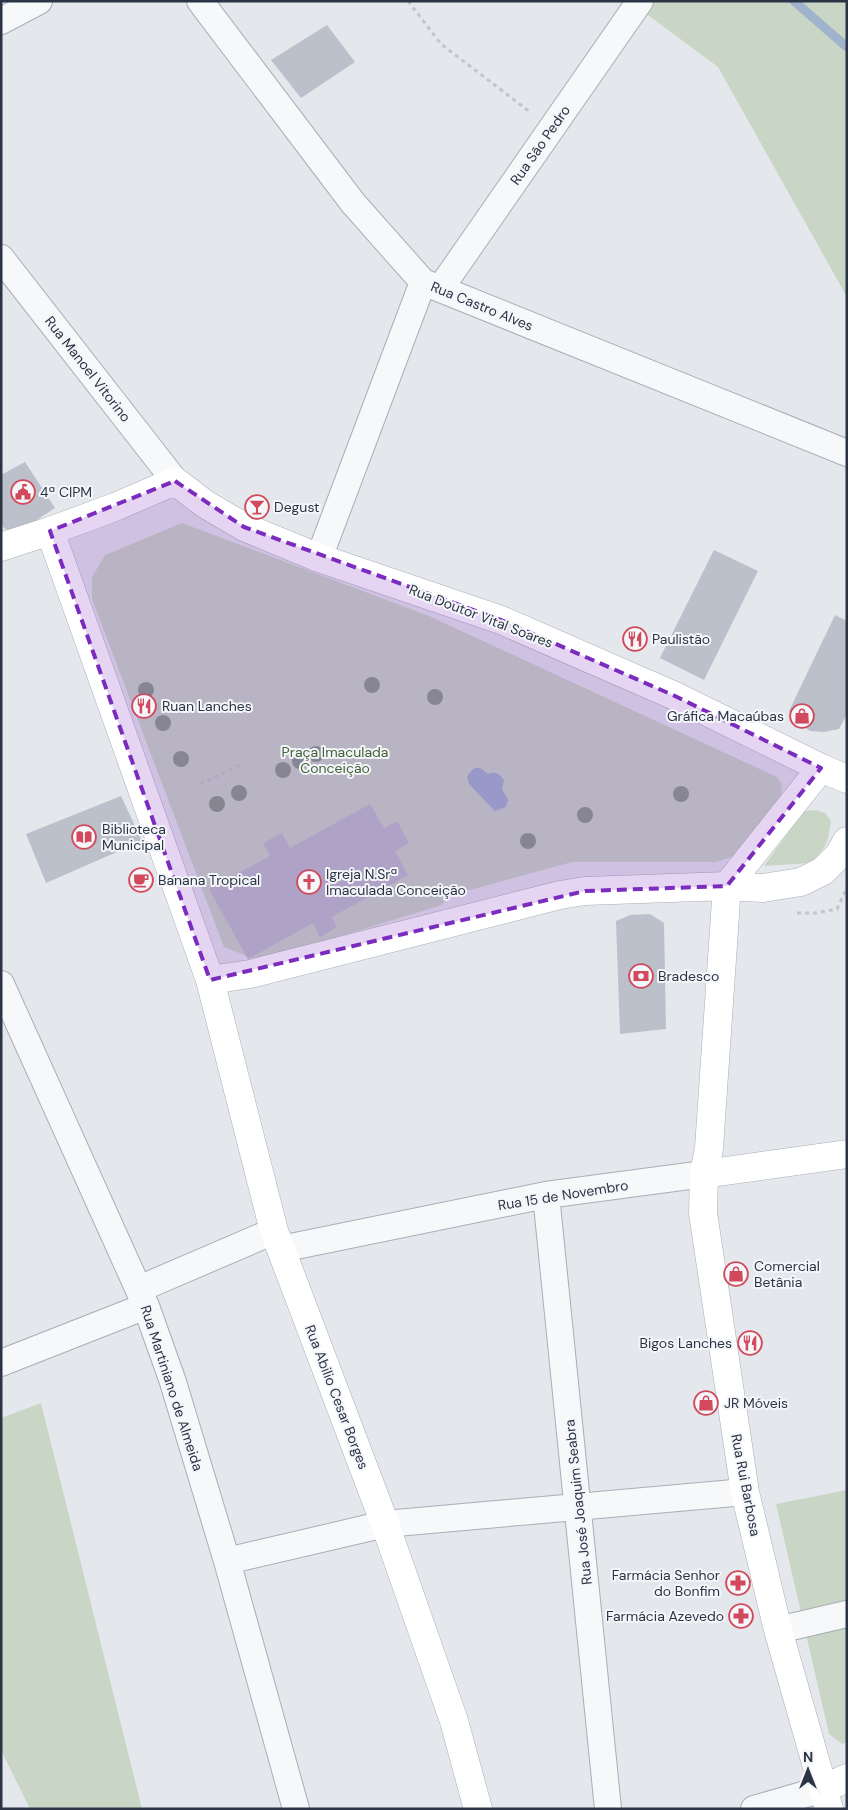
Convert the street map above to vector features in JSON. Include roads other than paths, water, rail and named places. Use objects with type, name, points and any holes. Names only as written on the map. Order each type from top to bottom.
[{"type":"main road","points":[[1,548],[115,507],[175,481]]},
{"type":"main road","name":"Rua Doutor Vital Soares","points":[[175,481],[205,504],[244,527],[319,558],[501,620],[675,696],[847,779]]},
{"type":"main road","name":"Rua Abilio Cesar Borges","points":[[50,531],[210,980],[278,1240],[385,1524],[454,1721],[478,1809]]},
{"type":"main road","points":[[727,886],[821,768]]},
{"type":"main road","points":[[210,980],[250,974],[560,895],[585,891],[727,886],[763,888],[801,882],[824,871],[839,855],[847,841]]},
{"type":"main road","name":"Rua Rui Barbosa","points":[[727,886],[709,1148],[704,1174],[703,1213],[744,1492],[778,1630],[833,1792]]},
{"type":"main road","name":"Rua 15 de Novembro","points":[[704,1174],[847,1154]]},
{"type":"street","points":[[1,21],[39,1]]},
{"type":"street","name":"Rua Castro Alves","points":[[200,1],[353,203],[431,285],[847,453]]},
{"type":"street","name":"Rua São Pedro","points":[[319,558],[431,285],[640,1]]},
{"type":"street","name":"Rua Manoel Vitorino","points":[[1,258],[175,481]]},
{"type":"street","name":"Rua Martiniano de Almeida","points":[[4,1000],[142,1298],[173,1382],[227,1560],[296,1809]]},
{"type":"street","name":"Rua 15 de Novembro","points":[[1,1363],[142,1298],[278,1240],[546,1195],[704,1174]]},
{"type":"street","name":"Rua José Joaquim Seabra","points":[[546,1195],[608,1809]]},
{"type":"street","points":[[227,1560],[385,1524],[744,1492]]},
{"type":"street","points":[[778,1630],[847,1614]]},
{"type":"street","points":[[754,1809],[833,1792]]},
{"type":"water","points":[[475,768],[480,768],[488,774],[493,773],[501,776],[504,780],[502,789],[508,800],[506,807],[495,811],[469,784],[467,777]]},
{"type":"waterway","points":[[794,1],[847,47]]},
{"type":"place","name":"4ª CIPM","points":[[23,492]]},
{"type":"place","name":"Degust","points":[[257,507]]},
{"type":"place","name":"Paulistão","points":[[635,639]]},
{"type":"place","name":"Ruan Lanches","points":[[144,706]]},
{"type":"place","name":"Gráfica Macaúbas","points":[[802,716]]},
{"type":"place","name":"Biblioteca Municipal","points":[[84,837]]},
{"type":"place","name":"Banana Tropical","points":[[141,880]]},
{"type":"place","name":"Igreja N.Srª Imaculada Conceição","points":[[309,882]]},
{"type":"place","name":"Bradesco","points":[[641,976]]},
{"type":"place","name":"Comercial Betânia","points":[[736,1274]]},
{"type":"place","name":"Bigos Lanches","points":[[750,1343]]},
{"type":"place","name":"JR Móveis","points":[[706,1403]]},
{"type":"place","name":"Farmácia Senhor do Bonfim","points":[[738,1583]]},
{"type":"place","name":"Farmácia Azevedo","points":[[741,1616]]},
{"type":"park label","name":"Praça Imaculada Conceição","points":[[335,760]]}]
